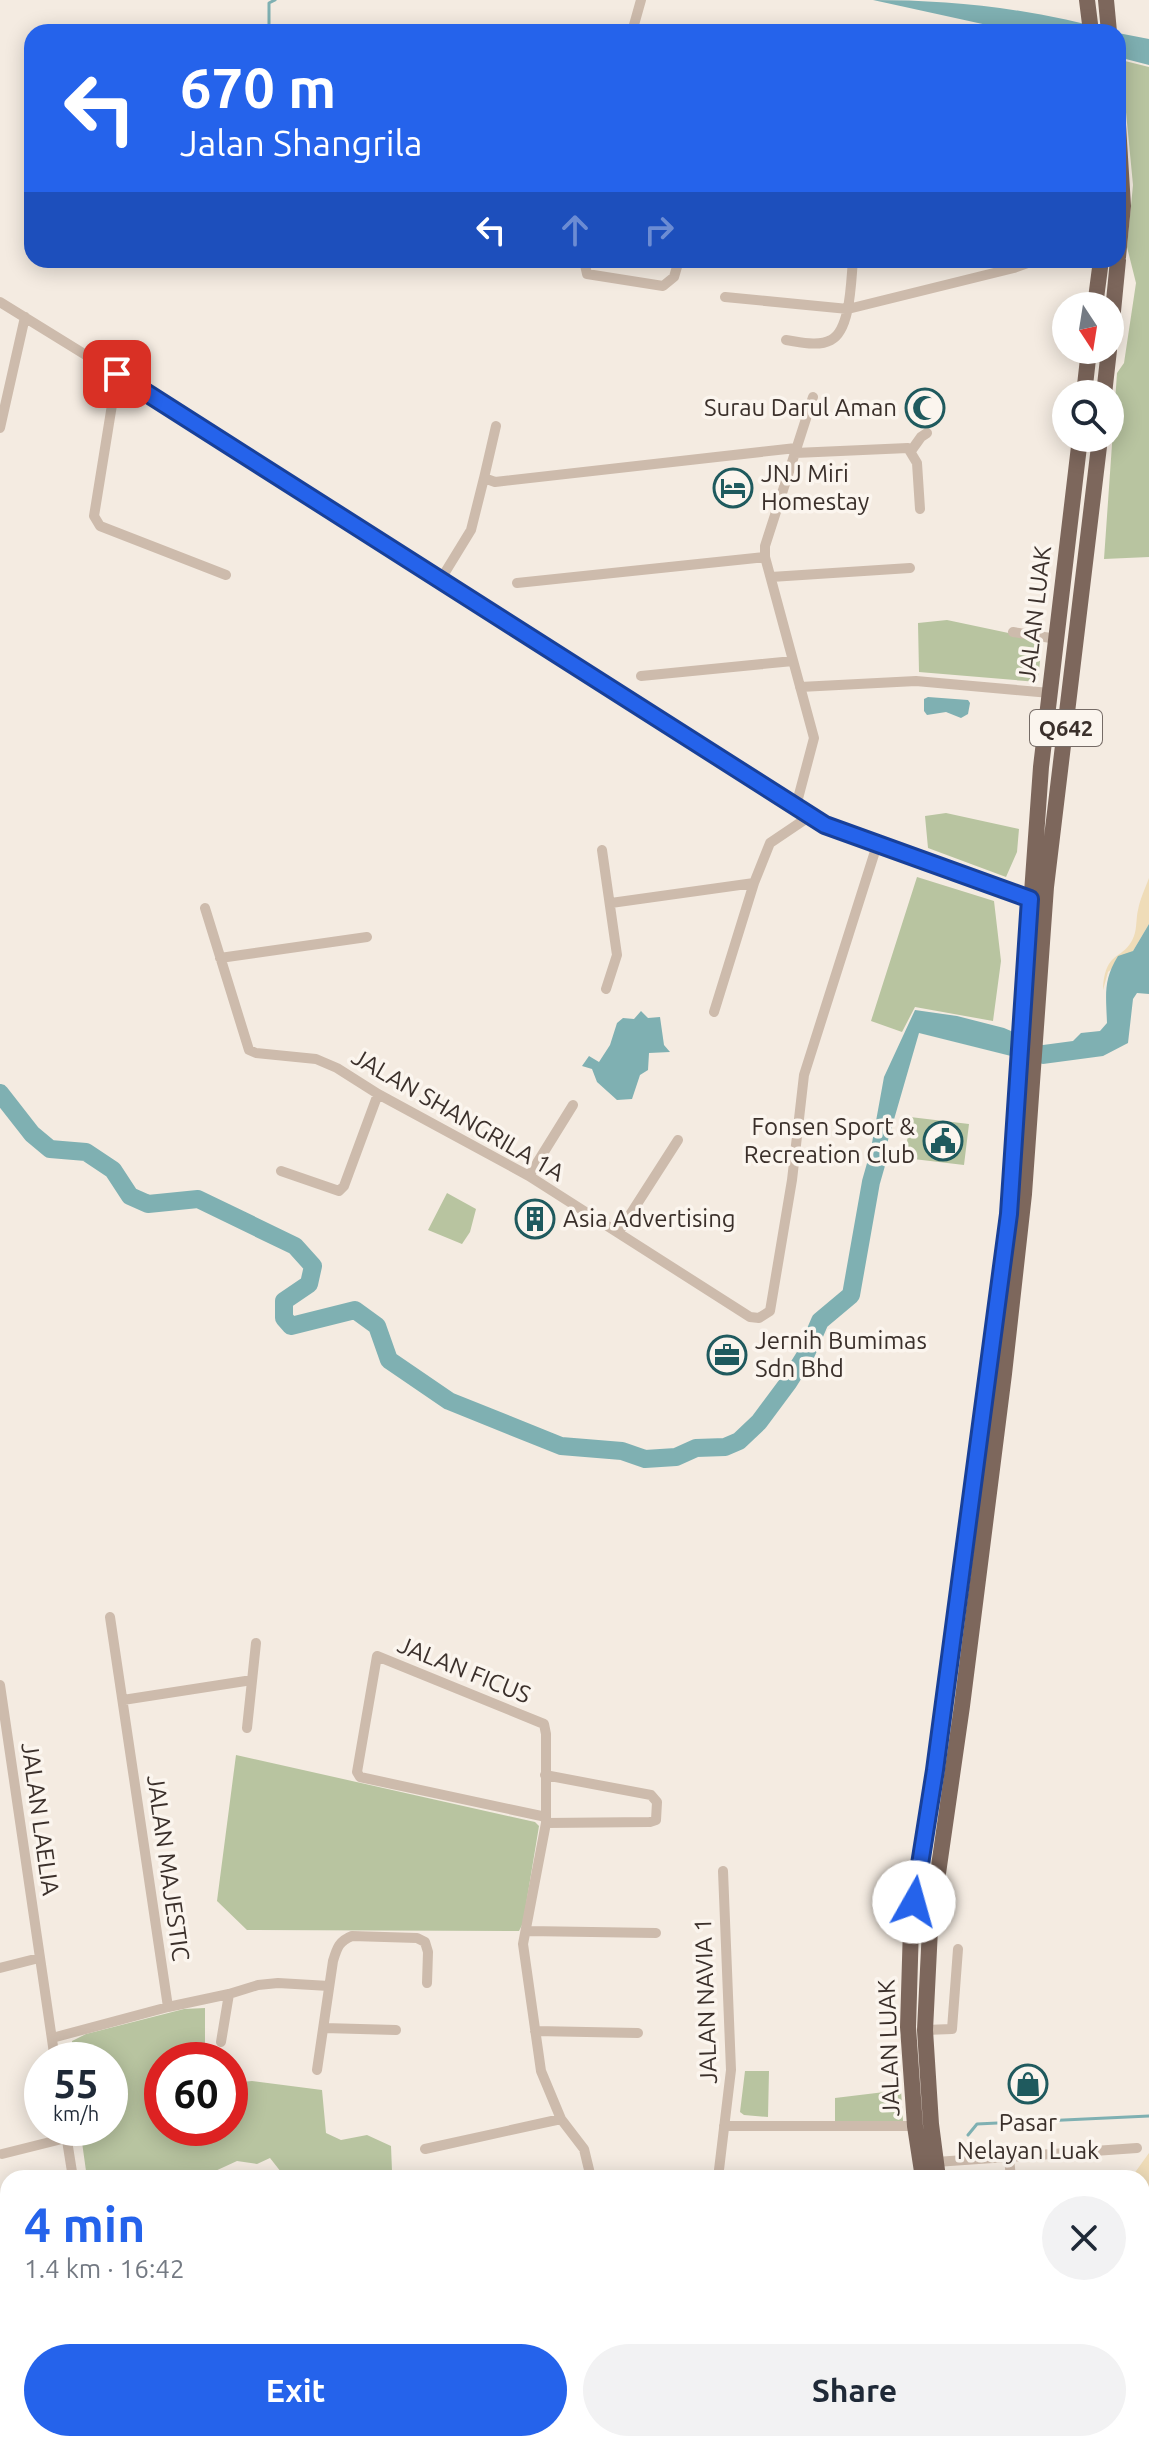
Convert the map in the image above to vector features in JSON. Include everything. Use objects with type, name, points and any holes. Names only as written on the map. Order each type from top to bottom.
[{"type":"main road","points":[[1106,0],[1108,24]]},
{"type":"main road","points":[[1097,292],[1100,268]]},
{"type":"main road","points":[[1115,292],[1117,268]]},
{"type":"main road","name":"JALAN LUAK","points":[[1030,1018],[1030,899],[1041,767],[1078,452]]},
{"type":"main road","name":"JALAN LUAK","points":[[922,2170],[915,2126],[908,2027],[911,1927],[1009,1214],[1098,452]]},
{"type":"main road","name":"JALAN LUAK","points":[[937,2170],[925,2030],[930,1929],[962,1706],[1024,1194],[1025,1087]]},
{"type":"main road","points":[[935,1770],[941,1771],[946,1767],[962,1706]]},
{"type":"main road","points":[[921,1853],[934,1797],[941,1790],[951,1790]]},
{"type":"street","points":[[634,24],[641,1]]},
{"type":"street","points":[[586,268],[587,274],[663,286],[674,277],[677,268]]},
{"type":"street","points":[[786,340],[816,344],[833,340],[848,309],[852,268]]},
{"type":"street","points":[[725,297],[848,309],[1014,268]]},
{"type":"street","points":[[0,302],[832,829],[1030,899]]},
{"type":"street","points":[[0,428],[25,317]]},
{"type":"street","points":[[117,374],[95,522],[226,575]]},
{"type":"street","points":[[796,806],[814,738],[765,557],[765,546],[813,397]]},
{"type":"street","points":[[441,579],[471,530],[496,426]]},
{"type":"street","points":[[911,451],[927,433]]},
{"type":"street","points":[[484,478],[495,482],[795,451],[900,447],[911,451],[917,463],[920,509]]},
{"type":"street","points":[[517,583],[765,557]]},
{"type":"street","points":[[771,577],[910,568]]},
{"type":"street","points":[[1013,632],[1057,639]]},
{"type":"street","points":[[641,676],[793,661]]},
{"type":"street","points":[[800,687],[916,681],[1050,693]]},
{"type":"street","points":[[714,1012],[754,883],[770,843],[810,816]]},
{"type":"street","name":"JALAN SHANGRILA 1A","points":[[205,908],[249,1050],[316,1059],[337,1068],[378,1094],[529,1176],[750,1317],[764,1316],[770,1311],[792,1180],[804,1075],[877,845]]},
{"type":"street","points":[[602,850],[617,955],[606,989]]},
{"type":"street","points":[[611,903],[754,883]]},
{"type":"street","points":[[220,958],[367,937]]},
{"type":"street","points":[[281,1171],[339,1191],[344,1186],[378,1094]]},
{"type":"street","points":[[529,1176],[573,1105]]},
{"type":"street","points":[[619,1232],[678,1140]]},
{"type":"street","name":"JALAN MAJESTIC","points":[[110,1617],[168,2007]]},
{"type":"street","points":[[247,1728],[256,1643]]},
{"type":"street","name":"JALAN FICUS","points":[[546,1820],[360,1777],[357,1772],[377,1656],[544,1724],[546,1820],[523,1944],[541,2071],[561,2119],[584,2149],[589,2170]]},
{"type":"street","points":[[123,1700],[252,1680]]},
{"type":"street","name":"JALAN LAELIA","points":[[0,1685],[53,2042]]},
{"type":"street","points":[[545,1775],[651,1795],[657,1802],[656,1820],[650,1822],[546,1820]]},
{"type":"street","name":"JALAN NAVIA 1","points":[[719,2170],[731,2070],[723,1871]]},
{"type":"street","points":[[527,1931],[656,1933]]},
{"type":"street","points":[[317,2070],[329,1986],[338,1945],[344,1939],[352,1936],[417,1938],[425,1942],[428,1952],[427,1983]]},
{"type":"street","points":[[925,2030],[952,2029],[958,1949]]},
{"type":"street","points":[[0,1968],[39,1958]]},
{"type":"street","points":[[52,2038],[258,1985],[329,1986]]},
{"type":"street","points":[[221,2042],[229,1994]]},
{"type":"street","points":[[324,2028],[396,2030]]},
{"type":"street","points":[[535,2031],[638,2033]]},
{"type":"street","points":[[425,2149],[561,2119]]},
{"type":"street","points":[[724,2126],[915,2126]]},
{"type":"street","points":[[2,2154],[26,2146]]},
{"type":"street","points":[[68,2146],[72,2170]]},
{"type":"street","points":[[937,2170],[1009,2158],[1137,2148]]},
{"type":"street","points":[[1009,2158],[1010,2170]]},
{"type":"green space","points":[[1126,61],[1149,67],[1149,557],[1104,559],[1111,452],[1124,452],[1124,380],[1117,380],[1117,373],[1124,364],[1136,283],[1127,247],[1133,185],[1126,112]]},
{"type":"green space","points":[[947,620],[1042,640],[1038,682],[919,672],[918,623]]},
{"type":"green space","points":[[946,813],[1019,829],[1017,852],[1006,877],[928,848],[925,816]]},
{"type":"green space","points":[[917,877],[994,901],[1001,961],[993,1021],[915,1007],[902,1032],[871,1021]]},
{"type":"green space","points":[[910,1117],[969,1124],[964,1165],[905,1158]]},
{"type":"green space","points":[[447,1193],[476,1209],[470,1232],[462,1244],[428,1230]]},
{"type":"green space","points":[[236,1755],[535,1822],[539,1826],[523,1923],[519,1931],[247,1930],[217,1901]]},
{"type":"green space","points":[[205,2008],[205,2042],[144,2042],[144,2146],[248,2146],[248,2081],[252,2081],[322,2090],[326,2133],[341,2140],[367,2135],[391,2146],[392,2170],[279,2170],[270,2158],[257,2164],[237,2161],[217,2170],[86,2170],[83,2146],[128,2146],[128,2042],[72,2042],[86,2034],[184,2009]]},
{"type":"green space","points":[[745,2071],[769,2071],[768,2117],[740,2112]]},
{"type":"green space","points":[[901,2090],[903,2121],[835,2122],[835,2098]]},
{"type":"sand","points":[[1149,878],[1149,924],[1133,951],[1108,972],[1103,990],[1104,977],[1111,961],[1125,950],[1134,936],[1139,906]]},
{"type":"sand","points":[[1149,2153],[1149,2170],[1137,2170]]},
{"type":"water","points":[[873,0],[995,7],[1085,24],[982,24]]},
{"type":"water","points":[[1126,35],[1149,39],[1149,65],[1126,59]]},
{"type":"water","points":[[924,699],[968,700],[968,714],[961,718],[946,712],[927,715]]},
{"type":"water","points":[[1149,924],[1149,994],[1137,993],[1133,999],[1128,1043],[1103,1056],[1043,1064],[919,1033],[884,1154],[871,1182],[868,1165],[884,1077],[915,1010],[957,1016],[1004,1028],[1043,1045],[1073,1041],[1081,1033],[1100,1031],[1107,1023],[1106,988],[1113,965],[1118,956],[1133,951]]},
{"type":"water","points":[[641,1011],[648,1018],[660,1017],[664,1045],[670,1052],[649,1053],[648,1070],[640,1075],[632,1099],[617,1100],[597,1082],[592,1069],[582,1066],[589,1056],[599,1062],[610,1045],[617,1023],[623,1018],[634,1019]]},
{"type":"waterway","points":[[269,24],[269,3],[275,0]]},
{"type":"waterway","points":[[0,1093],[32,1134],[50,1149],[86,1152],[113,1170],[130,1196],[148,1204],[198,1199],[295,1246],[313,1266],[309,1284],[284,1301],[284,1318],[291,1326],[355,1310],[377,1326],[389,1360],[449,1401],[561,1446],[622,1451],[645,1459],[676,1457],[696,1448],[725,1447],[739,1441],[759,1422],[805,1356],[820,1321],[851,1295],[877,1161]]},
{"type":"waterway","points":[[968,2135],[977,2124],[1149,2116]]},
{"type":"place","name":"Surau Darul Aman","points":[[925,408]]},
{"type":"place","name":"JNJ Miri Homestay","points":[[733,488]]},
{"type":"place","name":"Fonsen Sport & Recreation Club","points":[[943,1141]]},
{"type":"place","name":"Asia Advertising","points":[[535,1219]]},
{"type":"place","name":"Jernih Bumimas Sdn Bhd","points":[[727,1355]]},
{"type":"place","name":"Pasar Nelayan Luak","points":[[1028,2084]]},
{"type":"route","points":[[117,374],[825,825],[1030,899],[1009,1214],[935,1770],[914,1902]]}]
